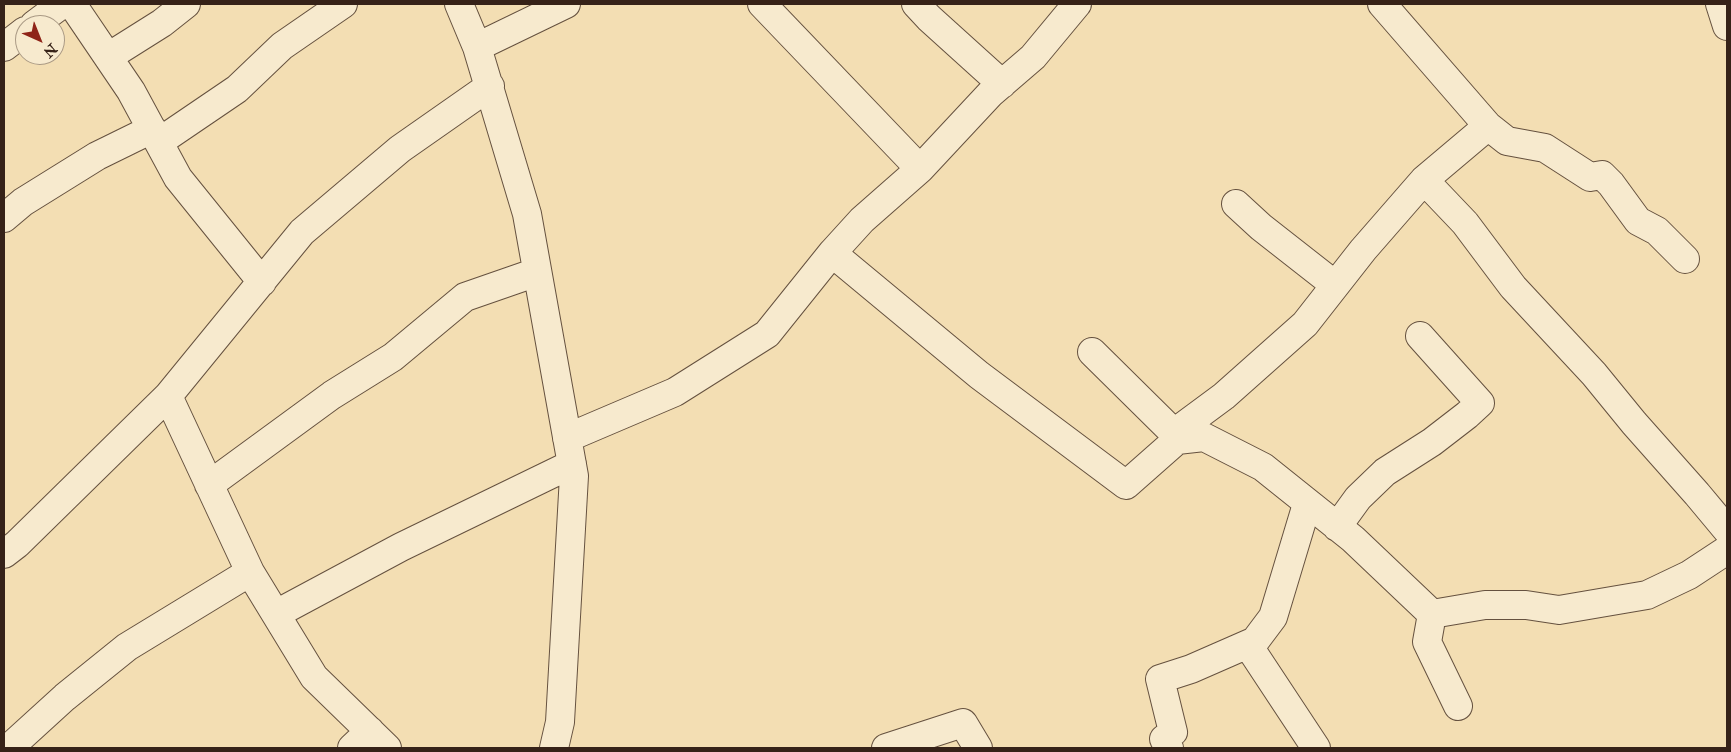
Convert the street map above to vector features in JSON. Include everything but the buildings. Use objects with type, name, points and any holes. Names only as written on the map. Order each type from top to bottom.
[{"type":"street","points":[[47,15],[62,4]]},
{"type":"street","points":[[72,4],[131,91],[178,178],[262,282]]},
{"type":"street","points":[[108,57],[162,23],[186,4]]},
{"type":"street","points":[[4,218],[23,202],[97,156],[155,135],[237,89],[282,46],[343,4]]},
{"type":"street","points":[[459,4],[477,47],[490,86],[527,214],[574,476],[560,713],[554,748]]},
{"type":"street","points":[[477,47],[566,4]]},
{"type":"street","points":[[762,4],[920,169]]},
{"type":"street","points":[[916,4],[1002,84]]},
{"type":"street","points":[[276,614],[401,547],[675,392],[767,334],[832,252],[862,220],[920,169],[990,94],[1033,57],[1077,4]]},
{"type":"street","points":[[1382,4],[1488,126],[1507,141],[1545,148],[1590,177],[1602,175],[1611,184],[1638,221],[1657,231],[1685,259]]},
{"type":"street","points":[[4,47],[15,39]]},
{"type":"street","points":[[4,554],[168,396],[302,232],[400,149],[490,86]]},
{"type":"street","points":[[832,252],[979,375],[1126,485],[1175,436],[1224,396],[1305,324],[1363,250],[1424,180],[1488,126]]},
{"type":"street","points":[[1424,180],[1465,223],[1513,287],[1594,374],[1727,530]]},
{"type":"street","points":[[1236,204],[1261,228],[1335,285]]},
{"type":"street","points":[[209,485],[332,395],[393,357],[465,297],[537,272]]},
{"type":"street","points":[[1337,527],[1358,498],[1385,472],[1432,442],[1480,403],[1420,336]]},
{"type":"street","points":[[1092,352],[1175,436],[1204,437],[1263,467],[1353,539],[1432,614]]},
{"type":"street","points":[[168,396],[250,572],[314,677],[370,742]]},
{"type":"street","points":[[1169,748],[1164,739],[1173,732],[1160,679],[1191,669],[1255,641],[1273,617],[1307,504]]},
{"type":"street","points":[[1432,614],[1485,606],[1526,605],[1559,610],[1647,595],[1690,575],[1727,550]]},
{"type":"street","points":[[9,748],[65,697],[127,647],[250,572]]},
{"type":"street","points":[[1432,614],[1427,642],[1458,706]]},
{"type":"street","points":[[1248,645],[1316,748]]},
{"type":"street","points":[[886,748],[963,723],[978,748]]}]
